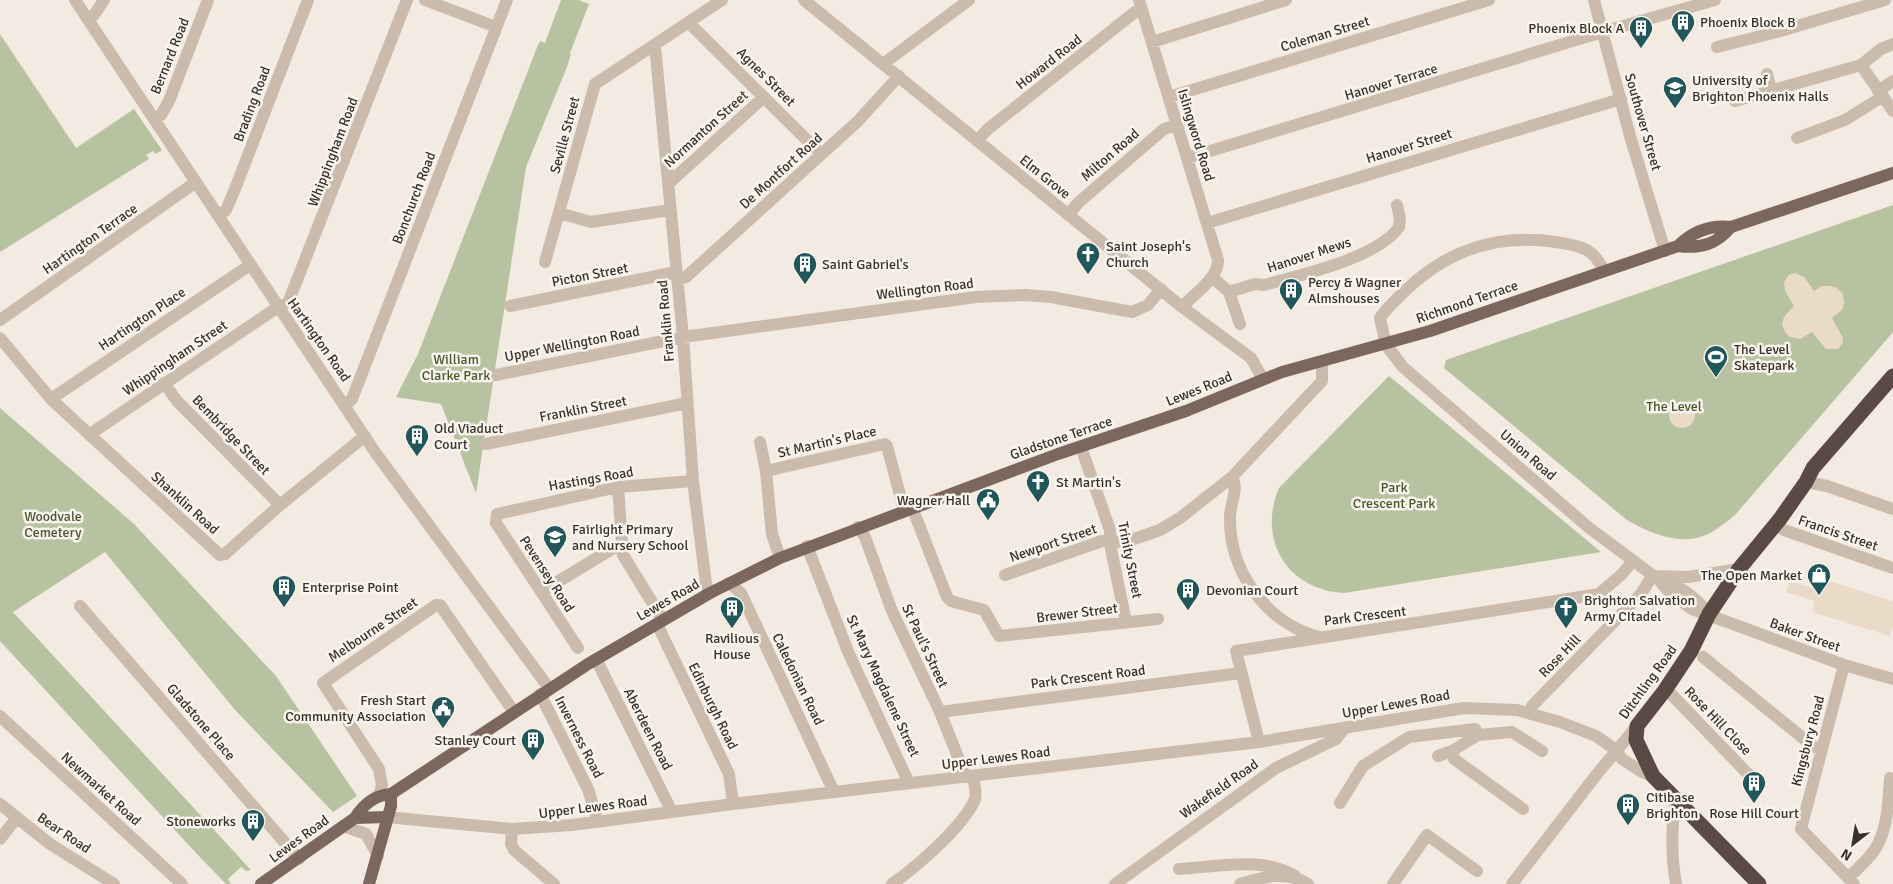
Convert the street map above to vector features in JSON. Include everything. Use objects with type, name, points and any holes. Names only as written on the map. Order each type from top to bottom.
[{"type":"highway","name":"Ditchling Road","points":[[1637,726],[1665,690],[1691,651],[1709,614],[1739,569],[1806,482],[1813,468],[1893,376]]},
{"type":"highway","points":[[1637,726],[1636,740],[1653,776],[1760,884]]},
{"type":"main road","name":"Richmond Terrace","points":[[1263,379],[1386,345],[1678,246],[1694,248],[1721,239],[1731,227],[1893,173]]},
{"type":"main road","name":"Lewes Road","points":[[1145,425],[1263,379]]},
{"type":"main road","name":"Gladstone Terrace","points":[[986,480],[1145,425]]},
{"type":"main road","name":"Lewes Road","points":[[261,884],[355,818],[360,810],[545,691],[710,593],[807,546],[858,527],[911,512],[986,480]]},
{"type":"main road","points":[[369,884],[378,856],[386,818],[391,806],[385,795]]},
{"type":"main road","name":"Upper Lewes Road","points":[[355,818],[386,818]]},
{"type":"street","name":"Hartington Road","points":[[75,0],[365,436],[545,691]]},
{"type":"street","points":[[88,20],[94,15],[104,0]]},
{"type":"street","name":"Bernard Road","points":[[154,119],[161,115],[169,101],[208,0]]},
{"type":"street","name":"Brading Road","points":[[219,216],[226,210],[232,196],[308,0]]},
{"type":"street","name":"Whippingham Road","points":[[278,307],[287,304],[295,291],[407,0]]},
{"type":"street","points":[[425,0],[496,27]]},
{"type":"street","name":"Bonchurch Road","points":[[346,405],[352,400],[507,0]]},
{"type":"street","name":"Seville Street","points":[[545,262],[595,84],[722,0]]},
{"type":"street","name":"Elm Grove","points":[[804,0],[1182,307],[1251,358],[1263,379]]},
{"type":"street","points":[[883,64],[969,0]]},
{"type":"street","points":[[1152,42],[1286,0]]},
{"type":"street","name":"Coleman Street","points":[[1169,97],[1489,0]]},
{"type":"street","name":"Southover Street","points":[[1594,0],[1665,251]]},
{"type":"street","name":"Hanover Terrace","points":[[1187,158],[1715,0]]},
{"type":"street","points":[[1717,47],[1777,32],[1885,0]]},
{"type":"street","name":"Islingword Road","points":[[1141,5],[1219,263],[1212,277]]},
{"type":"street","name":"Howard Road","points":[[977,141],[988,129],[1135,12],[1141,5]]},
{"type":"street","name":"Agnes Street","points":[[689,23],[821,154]]},
{"type":"street","points":[[1735,101],[1861,65],[1876,52],[1893,44]]},
{"type":"street","name":"Franklin Road","points":[[655,46],[683,337],[693,481],[706,584],[710,593]]},
{"type":"street","points":[[1861,65],[1893,111]]},
{"type":"street","points":[[1766,74],[1771,90]]},
{"type":"street","name":"De Montfort Road","points":[[677,276],[689,275],[868,112],[899,76]]},
{"type":"street","points":[[1797,138],[1845,120],[1880,94],[1893,81]]},
{"type":"street","name":"Normanton Street","points":[[668,184],[764,97]]},
{"type":"street","name":"Hanover Street","points":[[1207,223],[1621,99]]},
{"type":"street","name":"Milton Road","points":[[1068,215],[1079,202],[1164,129],[1177,125]]},
{"type":"street","name":"Hartington Terrace","points":[[0,320],[196,182]]},
{"type":"street","name":"Hanover Mews","points":[[1229,292],[1255,284],[1264,285],[1338,264],[1373,250],[1399,227],[1400,219],[1397,206]]},
{"type":"street","points":[[559,214],[591,222],[670,210]]},
{"type":"street","points":[[1386,345],[1380,318],[1387,308],[1429,271],[1456,254],[1475,246],[1522,238],[1564,243],[1593,253],[1598,257],[1604,271]]},
{"type":"street","name":"Hartington Place","points":[[51,399],[250,265]]},
{"type":"street","name":"Picton Street","points":[[510,306],[677,276]]},
{"type":"street","points":[[1182,307],[1212,277],[1229,292],[1240,324]]},
{"type":"street","name":"Wellington Road","points":[[683,337],[976,298],[1025,295],[1050,297],[1132,312],[1148,306],[1161,289]]},
{"type":"street","name":"Whippingham Street","points":[[90,436],[278,307]]},
{"type":"street","name":"Upper Wellington Road","points":[[496,374],[683,337]]},
{"type":"street","name":"Shanklin Road","points":[[0,338],[51,399],[220,555],[225,554],[365,436]]},
{"type":"street","name":"Union Road","points":[[1386,345],[1403,366],[1588,527],[1632,562],[1656,578],[1671,594],[1692,609],[1709,614]]},
{"type":"street","points":[[1232,477],[1322,381],[1322,362]]},
{"type":"street","name":"Bembridge Street","points":[[164,384],[177,400],[280,506]]},
{"type":"street","name":"Franklin Street","points":[[486,444],[687,403]]},
{"type":"street","name":"St Martin's Place","points":[[760,442],[766,471],[772,534],[780,558]]},
{"type":"street","name":"St Martin's Place","points":[[766,471],[881,444],[887,446],[911,512],[947,597],[951,601],[985,611],[999,636]]},
{"type":"street","name":"Trinity Street","points":[[1081,447],[1110,530],[1111,549],[1126,622]]},
{"type":"street","name":"Park Crescent","points":[[1232,477],[1235,484],[1230,512],[1230,536],[1240,570],[1248,585],[1266,606],[1300,630],[1321,638],[1599,594],[1622,574],[1632,562]]},
{"type":"street","name":"Newport Street","points":[[1005,575],[1102,541],[1124,542],[1166,526],[1192,510],[1232,477]]},
{"type":"street","name":"Hastings Road","points":[[496,515],[503,510],[618,487],[693,481]]},
{"type":"street","points":[[1806,482],[1827,486],[1893,509]]},
{"type":"street","points":[[541,592],[615,547],[621,546],[618,487]]},
{"type":"street","name":"Pevensey Road","points":[[496,515],[496,523],[578,648]]},
{"type":"street","name":"Francis Street","points":[[1775,524],[1784,530],[1893,568]]},
{"type":"street","name":"St Paul's Street","points":[[858,527],[865,537],[892,611],[970,777]]},
{"type":"street","name":"Edinburgh Road","points":[[621,546],[660,622],[729,774],[733,804]]},
{"type":"street","name":"St Mary Magdalene Street","points":[[807,546],[848,654],[909,783]]},
{"type":"street","points":[[1656,578],[1688,577],[1739,569]]},
{"type":"street","name":"Rose Hill","points":[[1531,712],[1532,706],[1656,578]]},
{"type":"street","name":"Caledonian Road","points":[[729,583],[741,594],[834,792]]},
{"type":"street","name":"Melbourne Street","points":[[385,795],[379,769],[323,683],[437,604],[440,605],[514,712]]},
{"type":"street","name":"Gladstone Place","points":[[80,606],[299,859]]},
{"type":"street","name":"Baker Street","points":[[1709,614],[1726,623],[1844,665],[1893,679]]},
{"type":"street","name":"Brewer Street","points":[[999,636],[1158,619]]},
{"type":"street","points":[[1259,742],[1236,651],[1321,638]]},
{"type":"street","points":[[1703,656],[1814,747],[1822,749]]},
{"type":"street","name":"Aberdeen Road","points":[[596,660],[672,812]]},
{"type":"street","name":"Kingsbury Road","points":[[1844,665],[1802,825],[1803,833],[1851,881]]},
{"type":"street","name":"Park Crescent Road","points":[[940,712],[1241,673]]},
{"type":"street","name":"Rose Hill Close","points":[[1665,690],[1748,774]]},
{"type":"street","name":"Inverness Road","points":[[545,691],[588,789],[598,822]]},
{"type":"street","points":[[1476,708],[1476,732]]},
{"type":"street","name":"Upper Lewes Road","points":[[386,818],[512,829],[598,822],[733,804],[1259,742],[1402,717],[1476,708],[1531,712],[1590,733],[1616,750],[1629,764],[1653,776]]},
{"type":"street","name":"Newmarket Road","points":[[0,716],[182,884]]},
{"type":"street","name":"Ditchling Road","points":[[1512,884],[1616,750],[1637,726]]},
{"type":"street","name":"Wakefield Road","points":[[1115,884],[1276,768],[1336,739],[1344,728]]},
{"type":"street","points":[[1438,756],[1452,751],[1476,732]]},
{"type":"street","points":[[1340,803],[1363,766],[1409,737],[1476,732],[1512,732],[1542,751]]},
{"type":"street","points":[[1452,751],[1454,759],[1523,809]]},
{"type":"street","points":[[892,884],[930,853],[971,805],[976,795],[970,777]]},
{"type":"street","points":[[1851,881],[1872,854],[1880,836],[1886,819],[1890,778]]},
{"type":"street","points":[[1676,799],[1672,819],[1674,830],[1672,846],[1676,884]]},
{"type":"street","name":"Bear Road","points":[[0,804],[16,819],[50,844],[114,884]]},
{"type":"street","points":[[1674,830],[1683,819],[1691,814]]},
{"type":"street","points":[[0,839],[16,819]]},
{"type":"street","points":[[343,826],[366,834],[378,856]]},
{"type":"street","points":[[512,829],[511,844],[514,850],[554,884]]},
{"type":"street","points":[[1393,884],[1427,835],[1471,870]]},
{"type":"street","points":[[1179,869],[1260,865],[1280,869],[1308,884]]},
{"type":"street","points":[[1240,884],[1279,876],[1295,876]]},
{"type":"green space","name":"William Clarke Park","points":[[561,0],[579,0],[589,4],[570,53],[567,52],[571,54],[567,67],[526,167],[476,493],[441,404],[396,397],[418,354],[536,50],[540,41],[545,43]]},
{"type":"green space","points":[[0,34],[76,148],[134,109],[162,150],[156,154],[153,151],[146,155],[149,159],[0,252]]},
{"type":"green space","name":"The Level","points":[[1893,205],[1893,332],[1735,515],[1706,535],[1696,538],[1675,539],[1655,533],[1627,520],[1444,368],[1446,360]]},
{"type":"green space","name":"Park Crescent Park","points":[[1389,376],[1601,552],[1344,593],[1324,590],[1307,582],[1293,572],[1282,558],[1275,543],[1272,526],[1273,507],[1279,488]]},
{"type":"green space","name":"Woodvale Cemetery","points":[[0,408],[134,524],[276,676],[357,796],[333,812],[236,711],[105,552],[13,612],[251,870],[246,871],[241,867],[228,879],[231,884],[226,884],[196,853],[0,641]]},
{"type":"shaded area","points":[[1795,273],[1804,277],[1814,291],[1822,286],[1830,286],[1837,288],[1843,294],[1844,303],[1842,310],[1832,318],[1843,338],[1842,344],[1838,349],[1826,349],[1812,332],[1800,339],[1790,337],[1785,332],[1782,324],[1784,317],[1794,306],[1785,291],[1784,282],[1789,275]]},
{"type":"shaded area","points":[[1682,402],[1691,406],[1695,415],[1691,424],[1682,428],[1673,424],[1669,415],[1673,406]]},
{"type":"shaded area","name":"The Open Market","points":[[1822,579],[1893,601],[1893,626],[1890,636],[1812,612],[1815,601],[1786,592],[1790,581],[1818,590]]},
{"type":"place","name":"Phoenix Block B","points":[[1683,43]]},
{"type":"place","name":"Phoenix Block A","points":[[1641,49]]},
{"type":"place","name":"University of Brighton Phoenix Halls","points":[[1675,109]]},
{"type":"place","name":"Saint Joseph's Church","points":[[1088,275]]},
{"type":"place","name":"Saint Gabriel's","points":[[805,285]]},
{"type":"place","name":"Percy & Wagner Almshouses","points":[[1291,311]]},
{"type":"place","name":"The Level Skatepark","points":[[1716,378]]},
{"type":"place","name":"Old Viaduct Court","points":[[417,457]]},
{"type":"place","name":"St Martin's","points":[[1038,503]]},
{"type":"place","name":"Wagner Hall","points":[[988,521]]},
{"type":"place","name":"Fairlight Primary and Nursery School","points":[[555,558]]},
{"type":"place","name":"The Open Market","points":[[1819,596]]},
{"type":"place","name":"Enterprise Point","points":[[284,608]]},
{"type":"place","name":"Devonian Court","points":[[1188,611]]},
{"type":"place","name":"Ravilious House","points":[[732,629]]},
{"type":"place","name":"Brighton Salvation Army CItadel","points":[[1566,629]]},
{"type":"place","name":"Fresh Start Community Association","points":[[443,729]]},
{"type":"place","name":"Stanley Court","points":[[533,761]]},
{"type":"place","name":"Rose Hill Court","points":[[1754,804]]},
{"type":"place","name":"Citibase Brighton","points":[[1628,826]]},
{"type":"place","name":"Stoneworks","points":[[253,842]]}]
